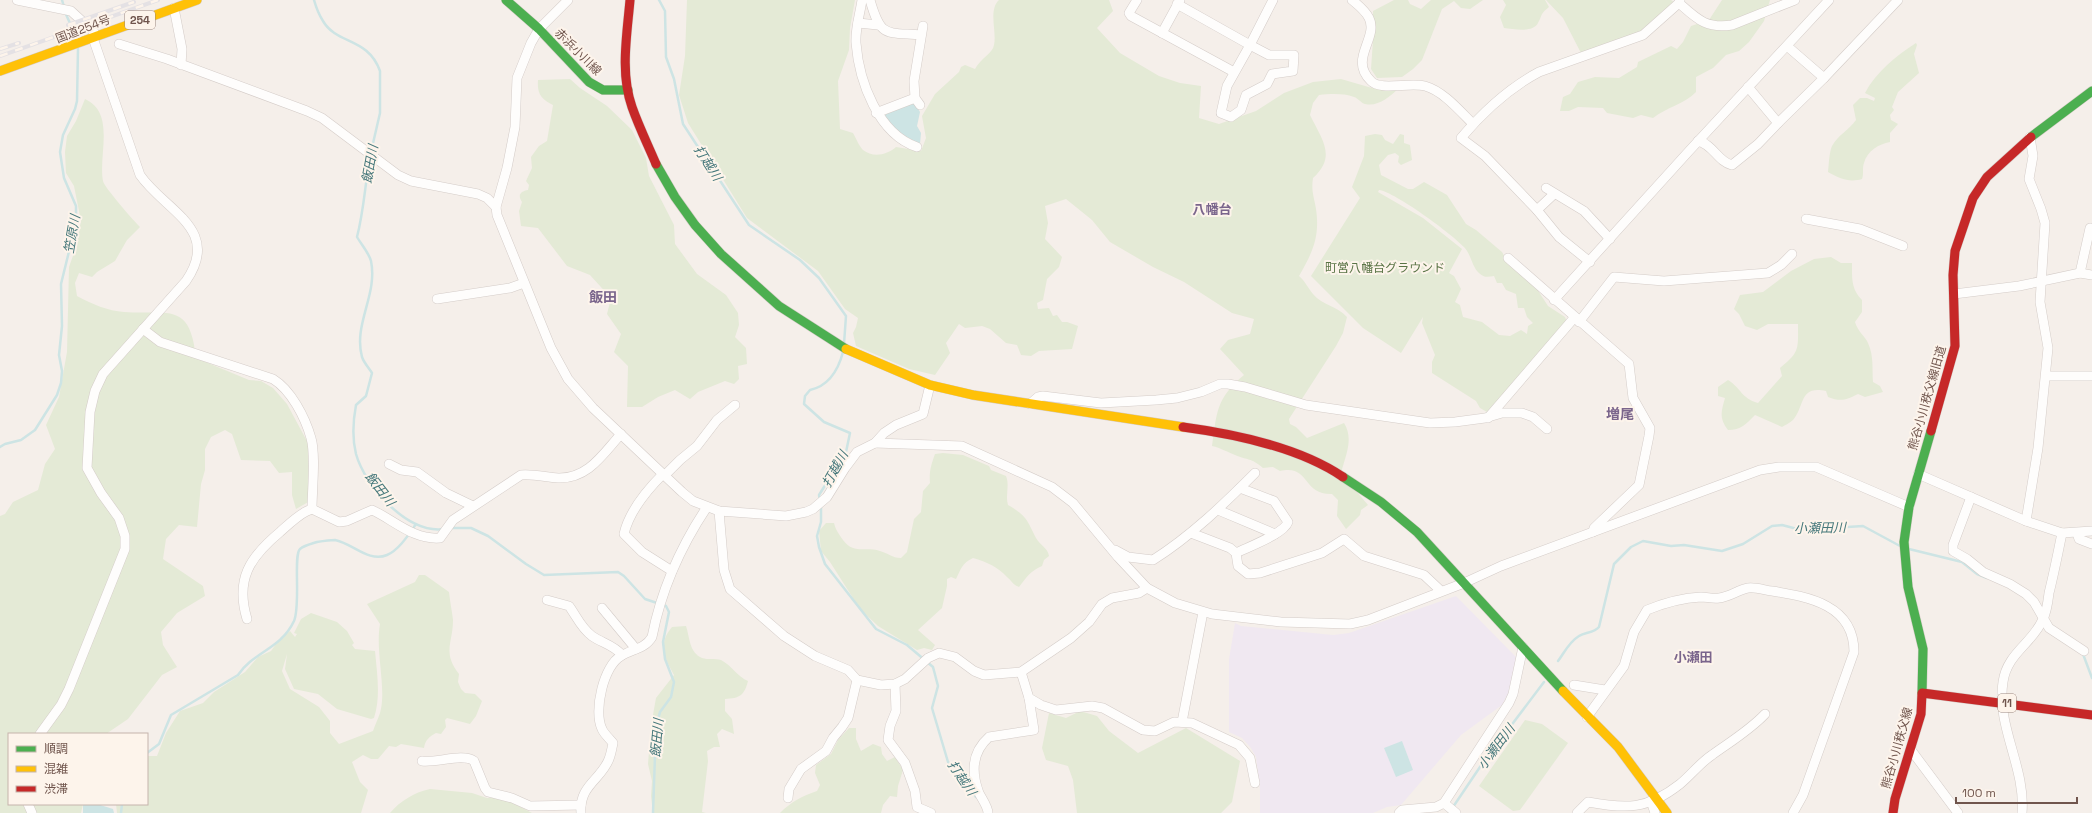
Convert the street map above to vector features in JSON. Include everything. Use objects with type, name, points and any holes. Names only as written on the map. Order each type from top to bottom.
[{"type":"main road","name":"国道254号","points":[[0,71],[84,42],[93,35],[197,0]]},
{"type":"main road","name":"赤浜小川線","points":[[506,0],[539,29],[596,87],[610,91],[628,90]]},
{"type":"main road","points":[[630,0],[625,59],[628,90],[632,107],[658,168],[678,202],[720,254],[779,306],[825,337],[848,350],[930,385],[973,395],[1071,411],[1232,434],[1280,448],[1314,461],[1338,473],[1381,502],[1417,532],[1587,717],[1618,747],[1654,800],[1667,813]]},
{"type":"main road","name":"熊谷小川秩父線旧道","points":[[1922,693],[1921,635],[1908,587],[1905,567],[1904,542],[1909,507],[1955,346],[1953,275],[1955,251],[1973,198],[1987,177],[2030,137],[2092,90]]},
{"type":"main road","name":"11","points":[[1922,693],[2002,702],[2092,715]]},
{"type":"main road","name":"熊谷小川秩父線","points":[[1893,813],[1895,800],[1921,714],[1922,693]]},
{"type":"street","points":[[16,0],[65,10],[93,35],[140,175],[146,184],[191,226],[198,248],[191,274],[103,374],[95,391],[90,412],[87,468],[101,493],[119,518],[124,536],[125,549],[69,689],[61,705],[41,733]]},
{"type":"street","points":[[496,207],[513,145],[517,78],[531,43],[539,29],[568,0]]},
{"type":"street","points":[[862,0],[856,42],[859,62],[876,113],[896,136],[906,143],[917,147]]},
{"type":"street","points":[[870,0],[878,25],[885,32],[921,35]]},
{"type":"street","points":[[1137,0],[1130,13],[1130,16],[1234,72]]},
{"type":"street","points":[[1162,33],[1178,2],[1250,45],[1268,55],[1294,55],[1293,71],[1272,74],[1267,84],[1246,95],[1241,110],[1231,116],[1221,113],[1227,86],[1250,45],[1273,0]]},
{"type":"street","points":[[1352,0],[1365,12],[1370,24],[1371,31],[1364,48],[1361,62],[1371,82],[1380,86],[1415,84],[1429,88],[1442,96],[1473,124]]},
{"type":"street","points":[[1590,262],[1559,237],[1537,210],[1486,156],[1461,138],[1473,124],[1523,81],[1539,72],[1643,35],[1680,2],[1698,20],[1710,26],[1724,27],[1795,0]]},
{"type":"street","points":[[1554,300],[1698,141],[1829,0]]},
{"type":"street","points":[[1698,141],[1707,144],[1724,161],[1732,165],[1758,144],[1824,78],[1898,0]]},
{"type":"street","points":[[174,8],[182,49],[181,65]]},
{"type":"street","points":[[858,24],[878,25]]},
{"type":"street","points":[[876,113],[918,102],[914,81],[923,26]]},
{"type":"street","points":[[119,44],[307,110],[322,118],[376,160],[398,175],[411,181],[478,194],[487,198],[496,207],[506,238],[551,348],[568,379],[593,408],[682,492],[707,507],[719,511],[786,516],[813,509],[827,497],[857,452],[875,443],[884,433],[896,425],[923,414],[930,385]]},
{"type":"street","points":[[1787,46],[1824,78]]},
{"type":"street","points":[[1748,87],[1778,123]]},
{"type":"street","points":[[2026,521],[2038,448],[2048,348],[2040,302],[2040,281],[2045,223],[2042,209],[2029,180],[2033,156],[2030,137]]},
{"type":"street","points":[[1546,188],[1579,208],[1610,239]]},
{"type":"street","points":[[1537,210],[1554,194]]},
{"type":"street","points":[[1806,219],[1860,228],[1903,246]]},
{"type":"street","points":[[2080,273],[2090,228],[2092,228]]},
{"type":"street","points":[[1488,418],[1614,277],[1664,281],[1768,273],[1781,265],[1792,254]]},
{"type":"street","points":[[1508,258],[1554,300],[1629,364],[1633,398],[1650,428],[1639,485],[1594,528],[1593,532]]},
{"type":"street","points":[[1954,294],[2019,286],[2080,273],[2092,275]]},
{"type":"street","points":[[437,300],[510,288],[524,283]]},
{"type":"street","points":[[143,329],[160,342],[273,379],[280,383],[299,411],[311,438],[312,509]]},
{"type":"street","points":[[2046,376],[2092,376]]},
{"type":"street","points":[[1030,404],[1043,396],[1101,403],[1156,400],[1183,397],[1201,392],[1220,384],[1228,384],[1245,387],[1306,405],[1430,423],[1488,418],[1502,414],[1522,413],[1533,417],[1547,429]]},
{"type":"street","points":[[1071,411],[1072,399]]},
{"type":"street","points":[[672,571],[642,552],[624,534],[635,509],[653,484],[698,446],[717,420],[736,405]]},
{"type":"street","points":[[312,509],[339,522],[347,521],[372,510],[401,528],[416,534],[440,538],[450,524],[473,506],[521,476],[532,474],[558,478],[574,477],[585,472],[621,434]]},
{"type":"street","points":[[875,443],[954,445],[970,449],[1062,493],[1085,516],[1147,588],[1175,603],[1203,612],[1254,620],[1325,625],[1350,624],[1368,620],[1464,583],[1501,566],[1760,470],[1779,467],[1816,468],[1909,507]]},
{"type":"street","points":[[389,464],[396,468],[417,472],[446,493],[473,506]]},
{"type":"street","points":[[1112,549],[1128,557],[1153,560],[1191,533],[1218,510],[1255,473]]},
{"type":"street","points":[[1918,474],[2026,521],[2062,533],[2092,532]]},
{"type":"street","points":[[1236,553],[1275,534],[1286,526],[1288,522],[1274,501],[1240,488]]},
{"type":"street","points":[[1970,497],[1953,546],[1953,551],[1967,559],[1983,572],[2010,584],[2026,594],[2034,602],[2049,628],[2084,651]]},
{"type":"street","points":[[422,761],[431,762],[462,758],[472,759],[488,792],[512,798],[530,806],[581,809],[586,789],[609,760],[613,744],[602,728],[599,708],[606,674],[613,662],[622,655],[648,643],[652,637],[672,571],[695,525],[707,507]]},
{"type":"street","points":[[248,619],[242,602],[242,588],[253,558],[265,544],[302,514],[312,509]]},
{"type":"street","points":[[1218,510],[1275,534]]},
{"type":"street","points":[[719,511],[724,570],[730,589],[784,636],[815,656],[848,670],[858,680],[881,685],[896,684],[905,679],[928,658],[939,653],[955,657],[974,671],[984,675],[1021,672],[1072,638],[1089,622],[1102,604],[1112,598],[1139,593],[1147,588]]},
{"type":"street","points":[[1191,533],[1230,548],[1236,553],[1238,566],[1241,570],[1248,574],[1260,573],[1322,553],[1344,539],[1364,556],[1424,575],[1441,591]]},
{"type":"street","points":[[2022,813],[2020,782],[2002,702],[2005,670],[2011,659],[2044,619],[2062,533]]},
{"type":"street","points":[[2077,533],[2079,539],[2092,544]]},
{"type":"street","points":[[1587,717],[1605,690],[1624,666],[1634,632],[1647,610],[1659,605],[1699,597],[1720,598],[1748,588],[1757,588],[1800,596],[1829,606],[1849,629],[1854,641],[1854,652],[1803,795],[1793,813]]},
{"type":"street","points":[[547,600],[569,606],[582,627],[592,636],[612,646],[622,655]]},
{"type":"street","points":[[602,608],[636,649]]},
{"type":"street","points":[[1182,722],[1203,612]]},
{"type":"street","points":[[1399,813],[1402,810],[1436,807],[1444,803],[1514,694],[1523,647]]},
{"type":"street","points":[[988,813],[978,792],[975,777],[975,755],[989,737],[1034,730],[1021,672]]},
{"type":"street","points":[[788,798],[788,789],[800,770],[826,751],[848,718],[858,680]]},
{"type":"street","points":[[896,684],[896,711],[890,726],[888,740],[905,763],[915,791],[917,807],[931,813]]},
{"type":"street","points":[[1574,685],[1605,690]]},
{"type":"street","points":[[1028,698],[1041,705],[1056,710],[1092,706],[1103,708],[1144,730],[1155,731],[1174,722],[1192,723],[1239,744],[1250,758],[1254,783]]},
{"type":"street","points":[[1577,813],[1588,802],[1614,810],[1654,800],[1680,784],[1710,756],[1758,722],[1765,714]]},
{"type":"street","points":[[1911,750],[1958,813]]},
{"type":"street","points":[[1654,800],[1655,813]]},
{"type":"street","points":[[1444,803],[1456,813]]},
{"type":"shaded area","points":[[1456,596],[1516,657],[1512,686],[1502,705],[1461,735],[1401,805],[1387,807],[1373,813],[1260,813],[1260,790],[1256,757],[1251,748],[1242,738],[1229,732],[1229,659],[1235,623],[1241,626],[1333,635],[1349,633]]},
{"type":"green space","points":[[687,0],[855,0],[850,28],[849,50],[838,81],[840,129],[853,133],[863,150],[875,155],[884,154],[896,147],[921,151],[926,138],[922,116],[935,94],[959,72],[961,67],[965,65],[975,69],[993,48],[995,40],[993,15],[996,4],[999,0],[1109,0],[1113,11],[1097,28],[1120,53],[1159,76],[1180,83],[1201,86],[1199,118],[1219,124],[1256,111],[1284,93],[1313,82],[1341,79],[1372,88],[1398,89],[1383,101],[1370,105],[1345,95],[1319,95],[1313,103],[1310,115],[1323,140],[1326,155],[1320,170],[1313,178],[1312,183],[1317,219],[1316,236],[1312,251],[1299,276],[1317,298],[1339,310],[1347,317],[1343,333],[1336,346],[1289,419],[1290,424],[1296,427],[1307,438],[1344,423],[1347,428],[1349,439],[1342,470],[1343,482],[1357,492],[1368,505],[1361,510],[1360,515],[1346,529],[1337,516],[1338,500],[1332,494],[1322,493],[1315,490],[1302,475],[1290,470],[1280,471],[1273,467],[1263,468],[1252,461],[1212,446],[1219,406],[1228,391],[1244,375],[1220,349],[1228,340],[1250,334],[1254,319],[1232,313],[1184,282],[1153,267],[1110,242],[1092,220],[1066,199],[1045,206],[1048,223],[1045,239],[1062,257],[1059,267],[1047,279],[1043,300],[1037,303],[1038,309],[1049,308],[1053,316],[1057,315],[1062,322],[1067,322],[1078,326],[1072,349],[1039,351],[1031,356],[1021,355],[1017,345],[1006,343],[990,329],[982,326],[965,328],[959,324],[946,343],[950,353],[935,375],[909,369],[856,346],[853,333],[858,318],[845,309],[818,271],[747,218],[688,123],[679,95],[685,56]]},
{"type":"green space","points":[[1394,0],[1408,0],[1410,4],[1421,9],[1431,0],[1483,0],[1470,9],[1461,8],[1454,1],[1442,9],[1422,60],[1402,77],[1377,78],[1371,69],[1373,11]]},
{"type":"green space","points":[[1503,0],[1545,0],[1549,7],[1542,13],[1536,26],[1532,28],[1523,30],[1504,28],[1500,17],[1506,5]]},
{"type":"green space","points":[[1546,0],[1671,0],[1674,2],[1642,32],[1581,53],[1563,18]]},
{"type":"green space","points":[[1722,0],[1770,0],[1764,21],[1749,42],[1739,51],[1726,55],[1713,68],[1696,77],[1696,92],[1686,100],[1653,118],[1641,115],[1633,118],[1607,113],[1603,108],[1578,107],[1569,111],[1560,111],[1563,97],[1570,94],[1578,82],[1595,77],[1619,78],[1637,67],[1638,62],[1671,46],[1677,49],[1683,42],[1691,26],[1709,20]]},
{"type":"green space","points":[[1916,43],[1917,45],[1914,54],[1919,73],[1898,92],[1892,107],[1894,110],[1890,115],[1891,120],[1898,124],[1890,133],[1890,142],[1878,146],[1868,155],[1863,165],[1862,179],[1848,180],[1828,172],[1832,146],[1856,120],[1853,105],[1860,98],[1867,98],[1874,101],[1875,98],[1865,93],[1875,78],[1901,53]]},
{"type":"green space","points":[[570,79],[580,88],[607,106],[632,130],[646,158],[649,176],[674,225],[675,244],[697,274],[726,295],[738,313],[739,325],[735,337],[746,348],[747,364],[738,366],[739,379],[734,384],[725,381],[698,392],[690,399],[675,390],[658,397],[642,407],[627,407],[628,366],[614,352],[621,334],[607,314],[611,298],[590,275],[567,266],[538,228],[521,226],[519,211],[522,202],[520,194],[523,191],[528,190],[529,185],[526,181],[532,168],[531,157],[539,146],[547,141],[553,105],[545,101],[541,96],[538,89],[538,80]]},
{"type":"green space","points":[[85,99],[94,105],[100,114],[104,136],[102,171],[103,181],[114,197],[140,227],[127,240],[115,261],[97,272],[92,277],[79,273],[75,283],[77,296],[100,307],[112,310],[124,312],[165,313],[175,315],[182,319],[189,327],[196,358],[249,380],[261,381],[273,388],[287,404],[308,443],[310,501],[296,509],[292,495],[292,472],[279,473],[270,461],[241,460],[232,434],[225,430],[211,437],[205,449],[205,470],[201,484],[197,527],[179,525],[166,539],[163,559],[203,586],[205,596],[177,613],[161,632],[163,645],[177,667],[162,675],[128,719],[107,733],[8,733],[8,805],[83,805],[81,813],[0,813],[0,516],[5,514],[13,502],[38,490],[45,464],[55,449],[46,425],[59,397],[67,352],[69,267],[75,250],[81,221],[74,186],[66,173],[65,152],[67,136],[76,121]]},
{"type":"green space","name":"町営八幡台グラウンド","points":[[1375,134],[1382,135],[1385,140],[1393,144],[1400,134],[1404,135],[1404,143],[1410,145],[1412,160],[1401,165],[1398,162],[1399,156],[1395,153],[1388,155],[1379,165],[1381,175],[1408,189],[1413,189],[1424,182],[1447,195],[1466,224],[1476,230],[1502,252],[1508,263],[1537,289],[1548,306],[1565,317],[1567,322],[1487,412],[1480,408],[1476,401],[1432,373],[1432,362],[1435,355],[1422,323],[1423,317],[1401,353],[1363,328],[1311,276],[1360,198],[1352,187],[1364,156],[1365,136]],"holes":[[[1379,190],[1387,192],[1410,205],[1458,241],[1464,247],[1481,275],[1486,277],[1494,276],[1497,283],[1502,283],[1506,290],[1516,294],[1518,308],[1524,308],[1527,317],[1533,323],[1528,326],[1527,334],[1521,330],[1510,336],[1499,335],[1482,322],[1463,317],[1460,305],[1455,302],[1461,289],[1454,276],[1449,273],[1462,249],[1423,218],[1378,192]]]},
{"type":"green space","points":[[1831,257],[1841,263],[1852,263],[1852,278],[1854,287],[1858,296],[1862,300],[1862,312],[1855,322],[1858,329],[1867,340],[1870,348],[1873,382],[1880,386],[1883,392],[1865,397],[1858,394],[1847,399],[1840,400],[1828,397],[1826,391],[1811,391],[1804,398],[1793,420],[1782,427],[1755,415],[1740,428],[1728,430],[1722,418],[1725,398],[1718,396],[1718,387],[1728,380],[1736,386],[1744,396],[1758,403],[1782,376],[1780,368],[1791,358],[1798,345],[1798,324],[1768,324],[1757,330],[1745,326],[1739,314],[1734,309],[1740,295],[1763,292],[1791,271],[1814,259]]},
{"type":"green space","points":[[943,453],[963,455],[989,466],[991,470],[1006,476],[1008,483],[1008,505],[1019,512],[1026,519],[1036,538],[1047,551],[1049,556],[1044,560],[1042,566],[1031,572],[1019,587],[1000,570],[988,563],[973,558],[966,562],[956,579],[951,577],[947,579],[942,608],[918,630],[935,645],[932,650],[924,648],[917,650],[878,626],[860,609],[830,562],[821,551],[819,531],[826,523],[834,523],[847,545],[856,549],[875,550],[901,558],[907,552],[914,519],[921,512],[923,491],[930,483],[931,468],[935,454]]},
{"type":"green space","points":[[419,575],[425,575],[449,592],[453,620],[450,647],[451,660],[459,674],[458,682],[461,689],[465,693],[475,694],[482,701],[476,716],[470,724],[447,718],[445,720],[446,727],[441,734],[436,733],[430,737],[425,743],[424,748],[401,744],[396,747],[389,746],[378,759],[371,759],[363,755],[352,762],[360,782],[368,790],[361,813],[117,813],[116,805],[148,805],[148,756],[157,756],[166,733],[180,711],[203,703],[214,692],[245,672],[258,657],[271,651],[281,637],[290,631],[295,637],[297,634],[294,633],[301,619],[311,613],[337,622],[347,631],[354,643],[352,645],[355,649],[375,651],[378,693],[374,718],[371,719],[337,709],[318,694],[294,689],[285,669],[287,654],[282,671],[290,689],[319,707],[330,721],[330,733],[339,744],[373,731],[382,703],[379,646],[380,624],[367,604],[415,582]]},
{"type":"green space","points":[[686,626],[692,648],[698,655],[704,659],[721,660],[748,681],[745,690],[741,695],[734,698],[725,699],[725,711],[732,719],[734,734],[722,729],[717,734],[720,747],[714,747],[707,751],[708,761],[702,812],[706,813],[653,813],[651,796],[652,781],[648,764],[651,726],[656,698],[674,675],[665,657],[665,640],[672,627]]},
{"type":"green space","points":[[1080,711],[1097,716],[1109,731],[1138,753],[1186,728],[1240,761],[1232,802],[1221,813],[1077,813],[1073,780],[1068,766],[1046,760],[1042,748],[1049,713],[1066,718]]},
{"type":"green space","points":[[1525,720],[1542,724],[1568,743],[1520,810],[1513,811],[1479,786]]},
{"type":"green space","points":[[849,728],[856,728],[856,739],[861,751],[873,744],[881,747],[882,754],[887,761],[895,757],[903,770],[898,786],[897,797],[890,796],[883,805],[881,813],[780,813],[797,800],[817,791],[820,785],[815,773],[816,765],[831,754],[838,740]]},
{"type":"green space","points":[[430,789],[472,793],[487,798],[501,797],[532,813],[390,813],[408,798],[419,792]]},
{"type":"water","points":[[914,102],[920,112],[917,126],[921,133],[920,144],[899,133],[884,117],[886,114]]},
{"type":"water","points":[[1402,741],[1413,770],[1396,777],[1384,748]]},
{"type":"water","points":[[83,805],[100,805],[113,809],[114,813],[83,813]]},
{"type":"waterway","name":"笠原川","points":[[62,0],[64,7]]},
{"type":"waterway","name":"飯田川","points":[[314,0],[320,16],[329,29],[368,52],[375,60],[380,71],[380,113],[371,152]]},
{"type":"waterway","name":"打越川","points":[[659,0],[665,11],[666,57],[674,79],[683,124],[749,225],[800,260],[819,278],[846,316],[844,344]]},
{"type":"waterway","name":"笠原川","points":[[65,12],[76,37]]},
{"type":"waterway","name":"笠原川","points":[[0,447],[5,444],[21,440],[35,430],[57,395],[61,383],[62,371],[59,355],[62,326],[61,284],[76,223],[76,206],[64,178],[60,152],[63,135],[77,101],[78,49]]},
{"type":"waterway","name":"飯田川","points":[[370,157],[357,237],[371,261],[371,286],[363,321],[360,345],[362,357],[372,373],[366,396],[356,405],[353,430],[356,454],[368,480],[378,493],[402,516],[416,524],[430,529],[444,529]]},
{"type":"waterway","name":"打越川","points":[[820,500],[819,495],[846,452],[850,433],[824,422],[804,404],[805,396],[810,390],[822,385],[831,377],[841,359],[843,352]]},
{"type":"waterway","name":"打越川","points":[[821,505],[821,522],[817,536],[825,564],[876,629],[907,645],[933,667],[938,686],[932,708],[948,762],[960,774],[976,797]]},
{"type":"waterway","points":[[148,752],[159,744],[171,715],[238,675],[244,667],[275,644],[288,630],[294,621],[296,614],[297,561],[300,549],[317,542],[335,540],[367,555],[380,557],[387,555],[396,549],[416,524]]},
{"type":"waterway","name":"小瀬田川","points":[[1558,661],[1575,638],[1599,627],[1614,564],[1631,547],[1643,541],[1671,546],[1684,545],[1722,551],[1743,544],[1772,526],[1782,525],[1801,530],[1863,526],[1900,546]]},
{"type":"waterway","name":"飯田川","points":[[451,528],[471,528],[488,536],[526,564],[544,575],[618,572],[624,576],[645,599],[666,606],[669,612],[663,642],[665,659],[674,682],[671,697],[660,712],[656,727],[653,813]]},
{"type":"waterway","name":"小瀬田川","points":[[1909,549],[1962,562],[1977,574],[1987,578]]},
{"type":"waterway","name":"小瀬田川","points":[[2083,654],[2092,678]]},
{"type":"waterway","name":"小瀬田川","points":[[1449,813],[1482,764],[1544,682]]},
{"type":"waterway","points":[[121,813],[122,805]]},
{"type":"railway","points":[[0,56],[158,0]]},
{"type":"railway","points":[[68,25],[134,2]]},
{"type":"railway","points":[[0,49],[19,43]]},
{"type":"traffic: fast","points":[[506,0],[539,29],[589,82],[603,90],[628,90]]},
{"type":"traffic: fast","points":[[2031,137],[2092,91]]},
{"type":"traffic: fast","points":[[656,164],[675,197],[695,225],[721,254],[779,306],[846,349]]},
{"type":"traffic: fast","points":[[1922,693],[1923,649],[1908,587],[1904,542],[1909,507],[1931,431]]},
{"type":"traffic: fast","points":[[1343,477],[1381,502],[1417,532],[1563,691]]},
{"type":"traffic: slow","points":[[0,71],[197,0]]},
{"type":"traffic: slow","points":[[846,349],[930,385],[973,395],[1183,427]]},
{"type":"traffic: slow","points":[[1563,691],[1618,747],[1667,813]]},
{"type":"traffic: jam","points":[[630,0],[625,54],[628,94],[656,164]]},
{"type":"traffic: jam","points":[[1931,431],[1955,346],[1953,275],[1955,251],[1973,198],[1987,177],[2031,137]]},
{"type":"traffic: jam","points":[[1183,427],[1266,443],[1307,458],[1343,477]]},
{"type":"traffic: jam","points":[[1893,813],[1895,799],[1921,714],[1922,693],[2092,715]]},
{"type":"district","name":"八幡台","points":[[1212,209]]},
{"type":"district","name":"飯田","points":[[603,297]]},
{"type":"district","name":"増尾","points":[[1620,414]]},
{"type":"district","name":"小瀬田","points":[[1693,657]]}]
